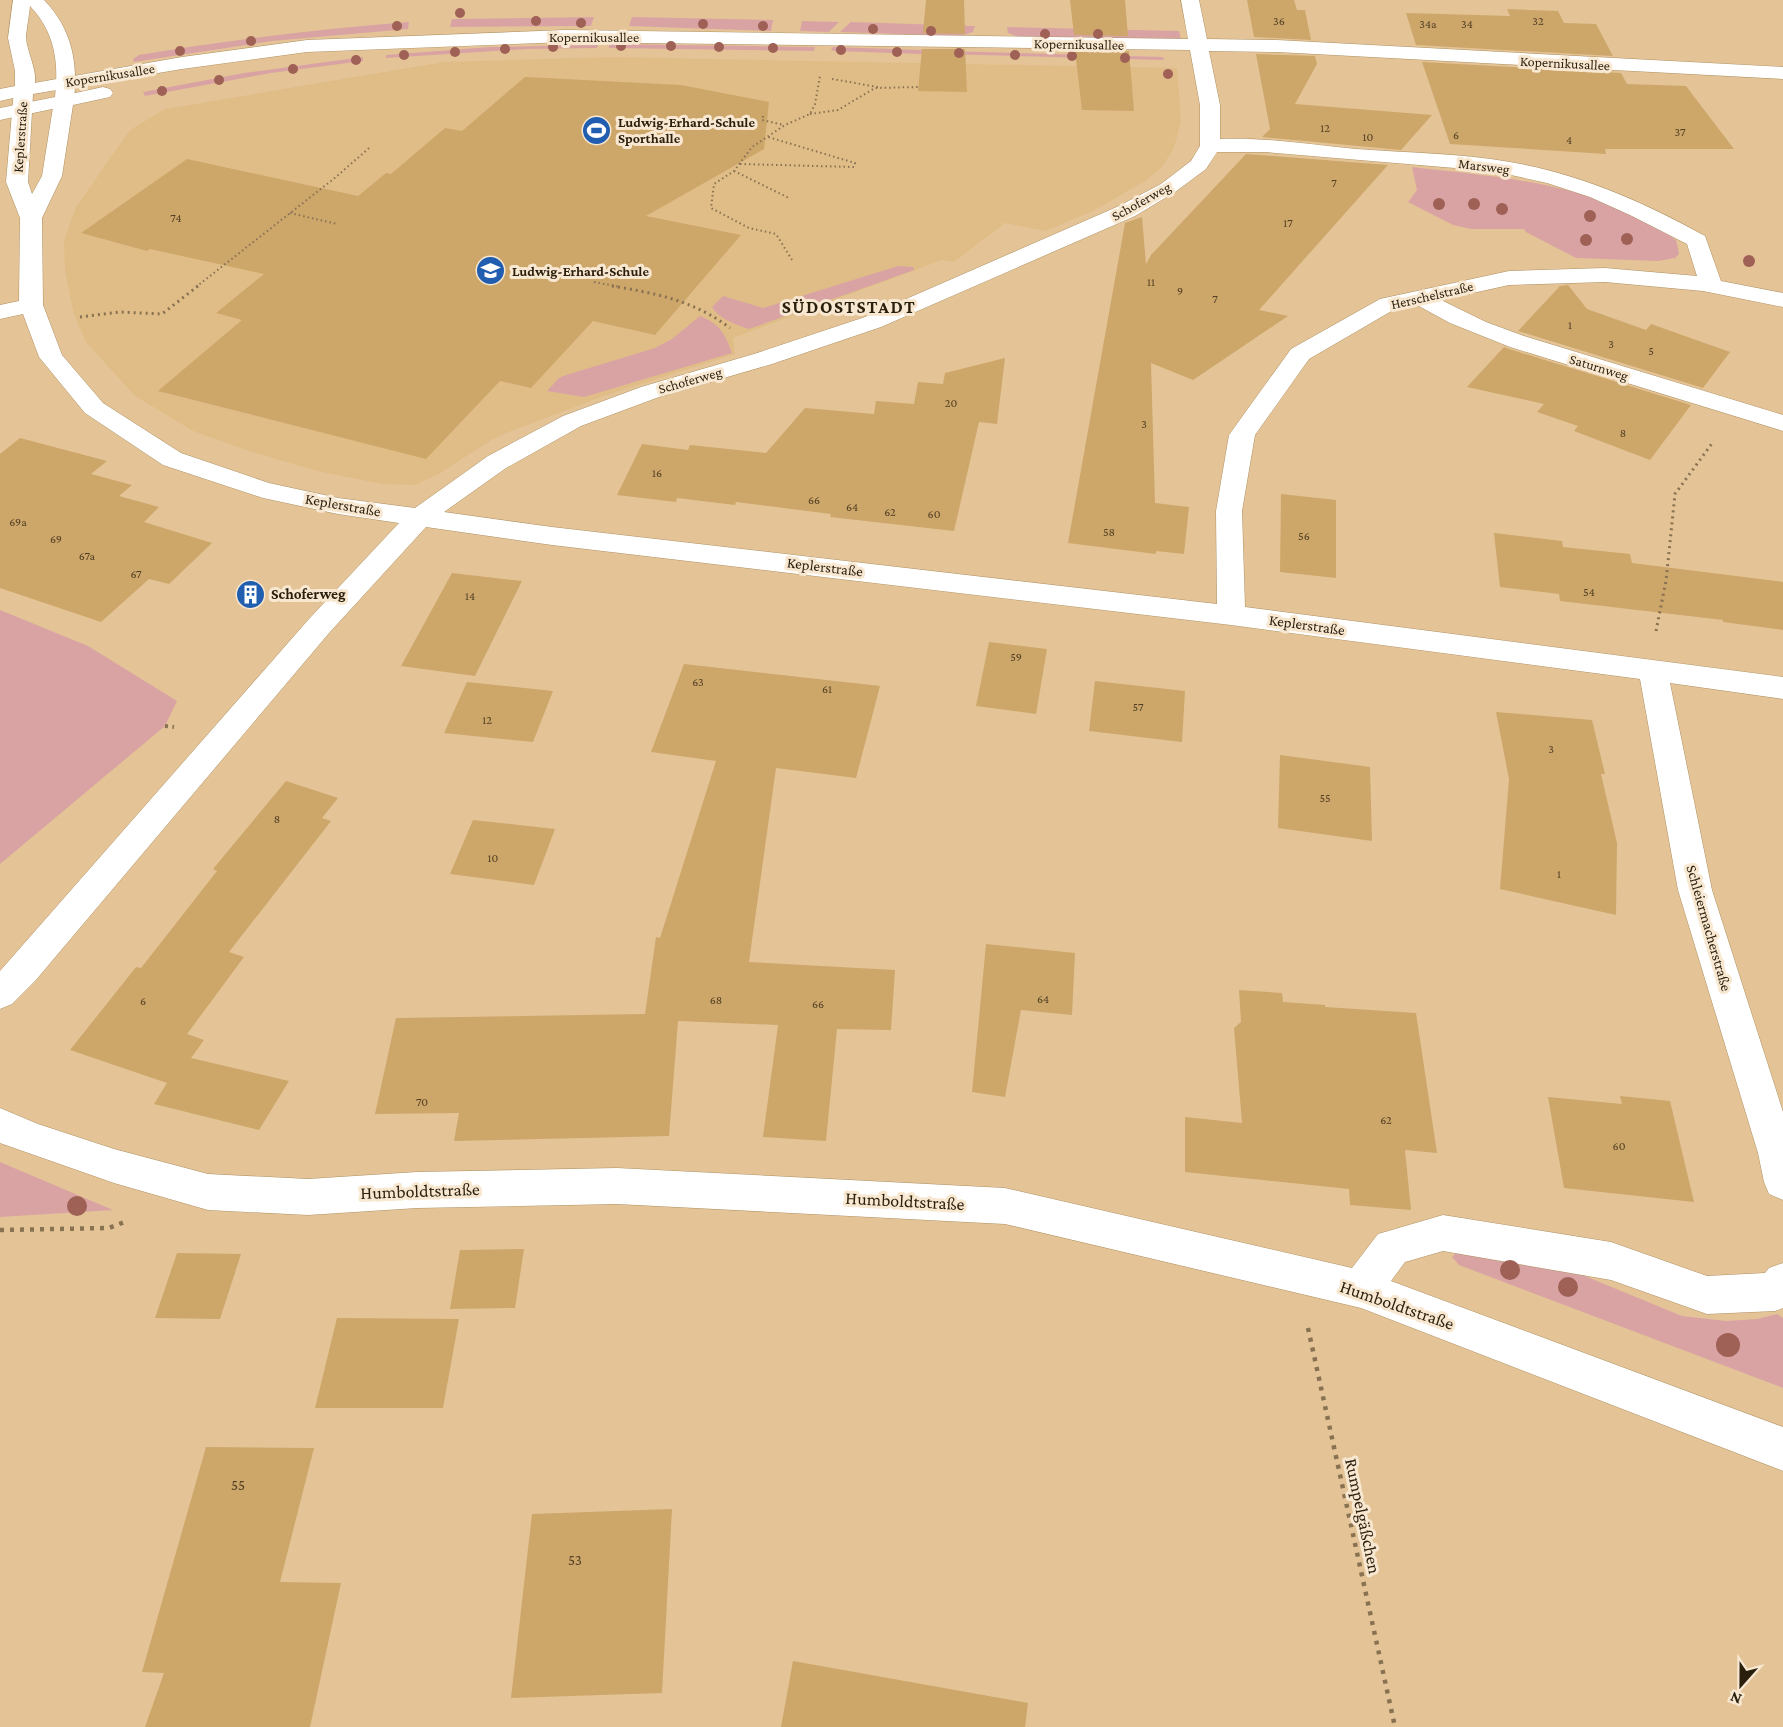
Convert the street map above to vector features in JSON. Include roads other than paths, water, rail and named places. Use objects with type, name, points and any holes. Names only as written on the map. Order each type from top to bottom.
[{"type":"street","points":[[0,54],[17,38],[22,0]]},
{"type":"street","name":"Keplerstraße","points":[[31,218],[52,176],[66,91],[67,62],[62,42],[50,15],[34,0]]},
{"type":"street","points":[[1190,0],[1210,105],[1210,146]]},
{"type":"street","name":"Kopernikusallee","points":[[23,100],[66,91],[309,58],[375,44],[565,36],[1277,46],[1783,73]]},
{"type":"street","name":"Keplerstraße","points":[[17,38],[25,71],[17,182],[31,218],[31,304],[51,357],[94,408],[172,459],[263,490],[338,506],[418,518],[552,536],[1231,615],[1783,688]]},
{"type":"street","points":[[0,95],[23,100]]},
{"type":"street","points":[[0,114],[23,100]]},
{"type":"street","name":"Marsweg","points":[[1210,146],[1244,143],[1355,155],[1474,164],[1531,172],[1576,184],[1650,214],[1697,241],[1711,286]]},
{"type":"street","name":"Schoferweg","points":[[0,994],[319,626],[418,518],[497,462],[572,421],[650,392],[763,359],[873,322],[1127,211],[1168,188],[1198,165],[1210,146]]},
{"type":"street","name":"Herschelstraße","points":[[1231,615],[1229,511],[1242,435],[1300,354],[1388,304],[1509,278],[1605,275],[1711,286],[1783,300]]},
{"type":"street","name":"Saturnweg","points":[[1420,297],[1443,312],[1518,342],[1783,423]]},
{"type":"street","points":[[0,312],[31,304]]},
{"type":"street","name":"Schleiermacherstraße","points":[[1648,670],[1695,890],[1777,1153],[1783,1182]]},
{"type":"street","name":"Humboldtstraße","points":[[0,1125],[30,1138],[114,1166],[208,1192],[308,1197],[417,1190],[617,1186],[1005,1206],[1361,1289],[1783,1449]]},
{"type":"street","points":[[1361,1289],[1392,1247],[1443,1233],[1611,1260],[1707,1295],[1775,1292],[1783,1282]]},
{"type":"place","name":"Ludwig-Erhard-Schule Sporthalle","points":[[597,130]]},
{"type":"place","name":"Ludwig-Erhard-Schule","points":[[491,271]]},
{"type":"place","name":"Schoferweg","points":[[250,594]]},
{"type":"district","name":"SÜDOSTSTADT","points":[[849,307]]}]
